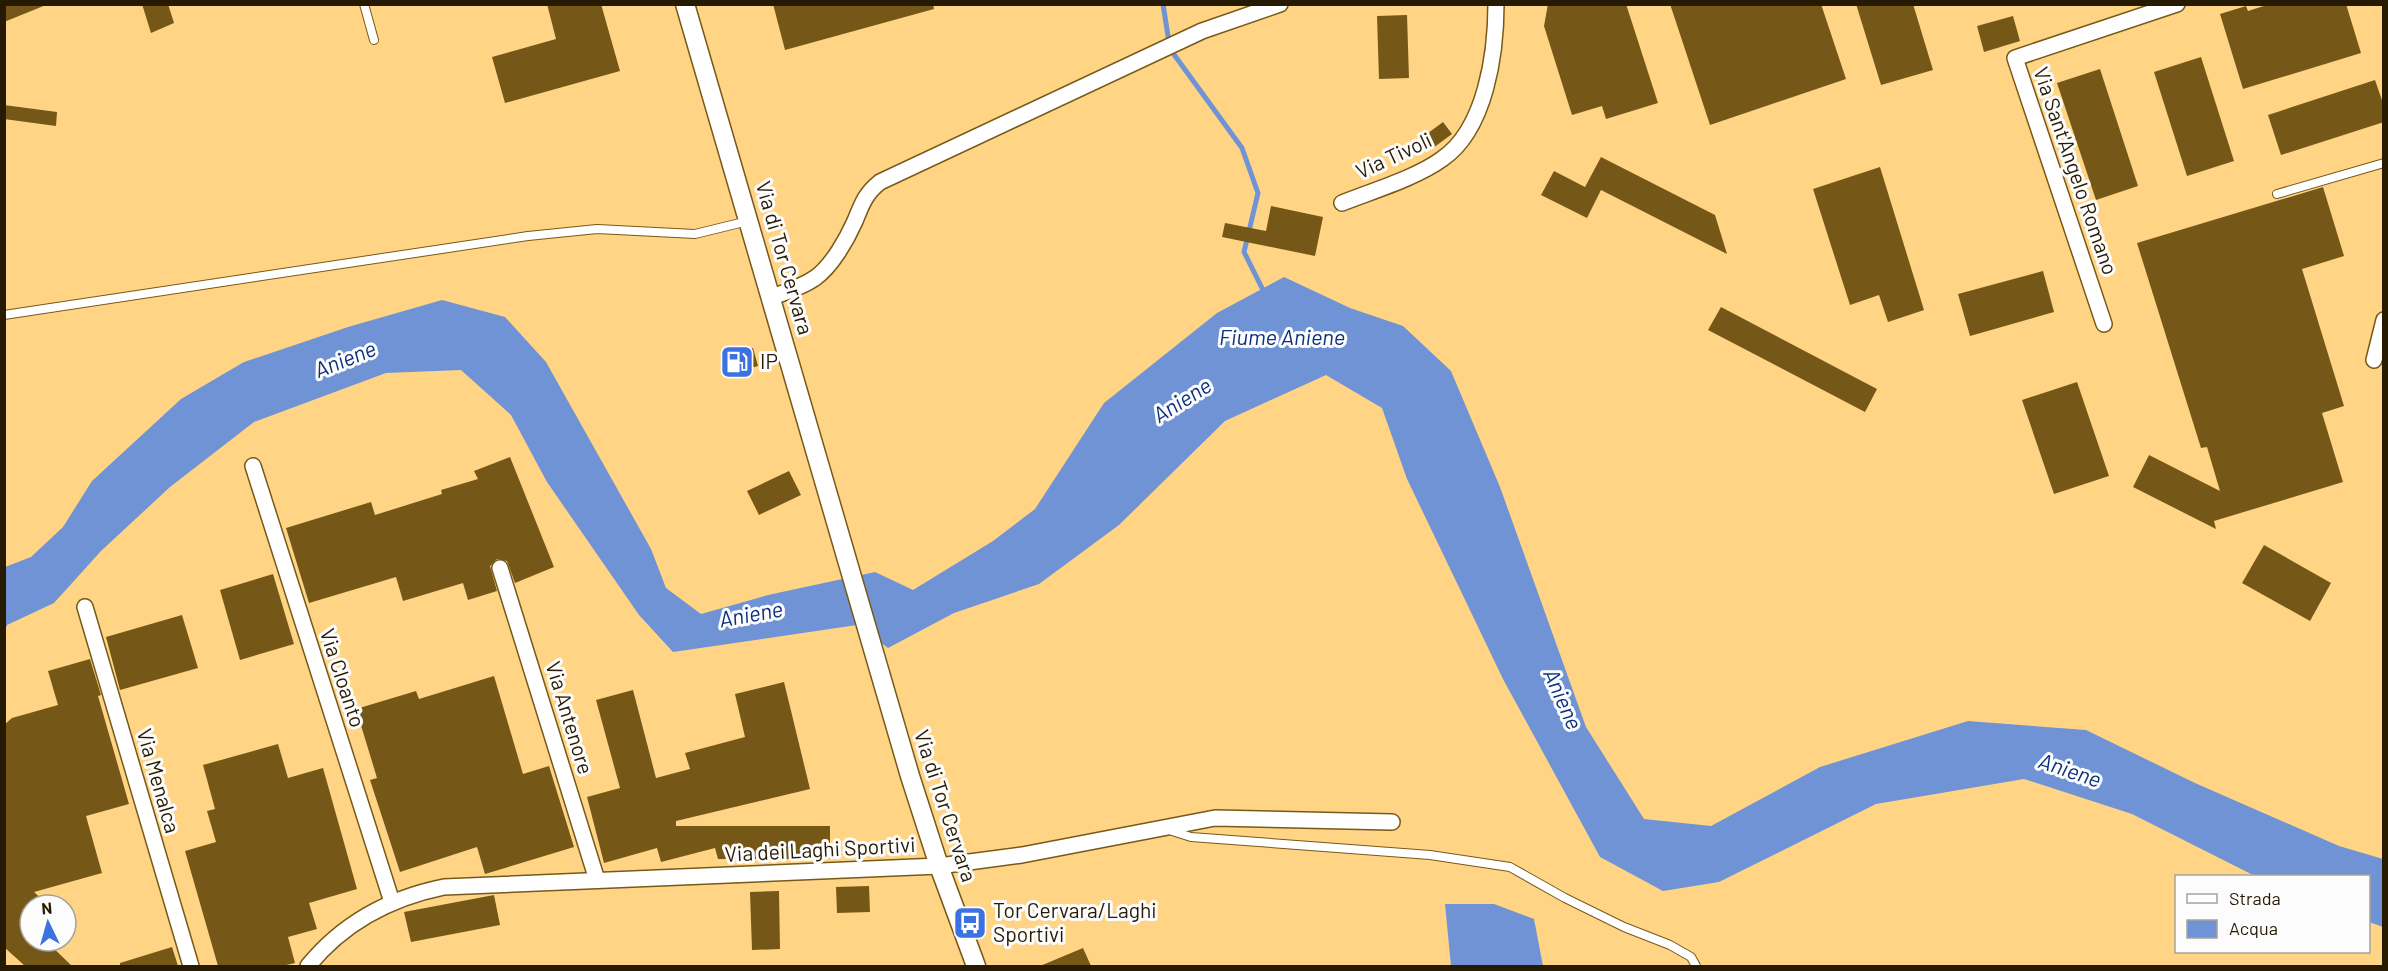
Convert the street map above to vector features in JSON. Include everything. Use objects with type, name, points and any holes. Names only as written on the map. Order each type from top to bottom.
[{"type":"street","name":"Via di Tor Cervara","points":[[685,4],[876,658],[939,866],[976,966]]},
{"type":"street","points":[[772,297],[801,286],[816,277],[828,265],[855,221],[862,202],[869,191],[880,182],[1202,31],[1280,4]]},
{"type":"street","name":"Via Tivoli","points":[[1342,203],[1435,164],[1449,154],[1460,141],[1476,117],[1486,87],[1493,44],[1496,4]]},
{"type":"street","name":"Via Sant'Angelo Romano","points":[[2104,324],[2015,58],[2177,4]]},
{"type":"street","points":[[2374,360],[2384,320]]},
{"type":"street","name":"Via Cloanto","points":[[253,466],[392,902]]},
{"type":"street","name":"Via Antenore","points":[[501,568],[597,880]]},
{"type":"street","name":"Via Menalca","points":[[85,607],[191,966]]},
{"type":"street","name":"Via dei Laghi Sportivi","points":[[308,966],[336,936],[358,920],[392,902],[444,887],[939,866],[1022,855],[1215,818],[1392,822]]},
{"type":"lane","points":[[364,4],[374,40]]},
{"type":"lane","points":[[2277,194],[2384,163]]},
{"type":"lane","points":[[4,315],[528,236],[597,229],[695,234],[749,220]]},
{"type":"lane","points":[[1164,829],[1191,837],[1430,855],[1510,867],[1565,898],[1624,927],[1670,945],[1691,957],[1696,966]]},
{"type":"water","name":"Fiume Aniene","points":[[1284,277],[1350,308],[1403,326],[1451,371],[1500,487],[1586,727],[1644,819],[1711,826],[1820,767],[1968,721],[2086,730],[2195,783],[2339,846],[2383,859],[2383,927],[2370,922],[2370,875],[2253,875],[2132,814],[2024,779],[1876,804],[1719,882],[1663,891],[1600,857],[1503,679],[1407,479],[1382,408],[1326,375],[1225,421],[1119,525],[1039,584],[954,613],[888,648],[857,625],[673,652],[639,615],[547,482],[511,415],[461,370],[386,373],[254,422],[170,487],[101,551],[54,603],[7,625],[5,631],[5,567],[31,557],[63,527],[92,481],[181,399],[244,362],[348,327],[442,300],[505,317],[546,362],[651,549],[666,588],[701,614],[768,595],[875,572],[913,590],[993,541],[1035,509],[1104,403],[1217,313]]},
{"type":"water","points":[[1445,904],[1494,904],[1534,919],[1543,966],[1451,966]]},
{"type":"building","points":[[4,4],[46,4],[46,5],[4,22]]},
{"type":"building","points":[[142,4],[168,4],[174,23],[151,33]]},
{"type":"building","points":[[547,4],[601,4],[620,71],[505,103],[492,57],[556,39]]},
{"type":"building","points":[[773,4],[933,4],[934,9],[785,50]]},
{"type":"building","points":[[1548,4],[1626,4],[1658,103],[1606,119],[1602,106],[1572,115],[1544,26]]},
{"type":"building","points":[[1670,4],[1821,4],[1846,79],[1710,125]]},
{"type":"building","points":[[1856,4],[1913,4],[1933,70],[1881,85]]},
{"type":"building","points":[[2270,4],[2346,4],[2361,53],[2243,89],[2220,14],[2246,6],[2248,11]]},
{"type":"building","points":[[1407,15],[1409,78],[1379,79],[1377,16]]},
{"type":"building","points":[[2013,16],[2020,41],[1984,52],[1977,26]]},
{"type":"building","points":[[2201,57],[2234,161],[2187,176],[2154,72]]},
{"type":"building","points":[[2100,69],[2138,186],[2096,200],[2057,83]]},
{"type":"building","points":[[2375,80],[2384,106],[2384,122],[2281,155],[2268,115]]},
{"type":"building","points":[[4,105],[57,112],[56,126],[4,119]]},
{"type":"building","points":[[1443,122],[1452,134],[1433,148],[1424,136]]},
{"type":"building","points":[[1601,157],[1715,215],[1727,254],[1601,190],[1587,218],[1541,195],[1554,171],[1585,187]]},
{"type":"building","points":[[1880,167],[1924,310],[1888,322],[1879,295],[1850,305],[1813,189]]},
{"type":"building","points":[[2323,187],[2344,256],[2302,269],[2344,406],[2322,413],[2343,482],[2214,521],[2216,529],[2133,487],[2149,455],[2220,491],[2207,447],[2201,448],[2137,243]]},
{"type":"building","points":[[1271,206],[1323,217],[1315,256],[1222,237],[1225,223],[1266,231]]},
{"type":"building","points":[[2043,271],[2054,312],[1970,336],[1958,294]]},
{"type":"building","points":[[1721,307],[1877,389],[1865,412],[1708,330]]},
{"type":"building","points":[[753,348],[758,366],[733,373],[728,356]]},
{"type":"building","points":[[2077,382],[2109,476],[2054,494],[2022,400]]},
{"type":"building","points":[[510,457],[554,567],[515,583],[507,561],[497,559],[490,566],[497,591],[468,600],[463,583],[403,601],[396,577],[309,603],[286,528],[371,502],[375,515],[442,494],[441,490],[478,479],[474,471]]},
{"type":"building","points":[[789,471],[801,495],[759,515],[747,491]]},
{"type":"building","points":[[2264,545],[2331,583],[2310,621],[2242,583]]},
{"type":"building","points":[[273,574],[294,644],[240,660],[220,590]]},
{"type":"building","points":[[182,615],[198,668],[120,690],[106,637]]},
{"type":"building","points":[[90,659],[101,695],[98,696],[129,804],[86,816],[102,873],[35,893],[18,893],[18,953],[58,953],[72,966],[25,966],[4,947],[4,725],[12,718],[58,705],[48,671]]},
{"type":"building","points":[[494,676],[523,774],[549,766],[574,847],[485,874],[477,847],[400,872],[370,780],[377,778],[356,709],[416,691],[419,699]]},
{"type":"building","points":[[784,682],[810,789],[676,821],[676,826],[830,826],[830,859],[718,859],[715,848],[661,862],[657,848],[604,863],[587,797],[620,788],[596,700],[633,690],[656,778],[690,769],[685,753],[745,737],[735,694]]},
{"type":"building","points":[[278,744],[288,778],[323,768],[357,889],[309,903],[317,929],[288,937],[295,963],[282,966],[218,966],[185,851],[216,842],[207,811],[215,809],[203,765]]},
{"type":"building","points":[[869,886],[870,912],[837,913],[836,887]]},
{"type":"building","points":[[779,891],[780,949],[752,950],[750,892]]},
{"type":"building","points":[[494,895],[500,925],[411,942],[404,912]]},
{"type":"building","points":[[172,947],[178,966],[120,966],[120,963]]},
{"type":"building","points":[[1083,948],[1091,966],[1040,966]]},
{"type":"waterway","points":[[1163,4],[1170,49],[1242,148],[1258,193],[1244,252],[1265,294]]},
{"type":"place","name":"IP","points":[[737,362]]},
{"type":"place","name":"Tor Cervara/Laghi Sportivi","points":[[970,923]]},
{"type":"water label","name":"Aniene","points":[[345,359]]},
{"type":"water label","name":"Aniene","points":[[1182,400]]},
{"type":"water label","name":"Aniene","points":[[751,614]]},
{"type":"water label","name":"Aniene","points":[[1563,699]]},
{"type":"water label","name":"Aniene","points":[[2070,770]]}]
